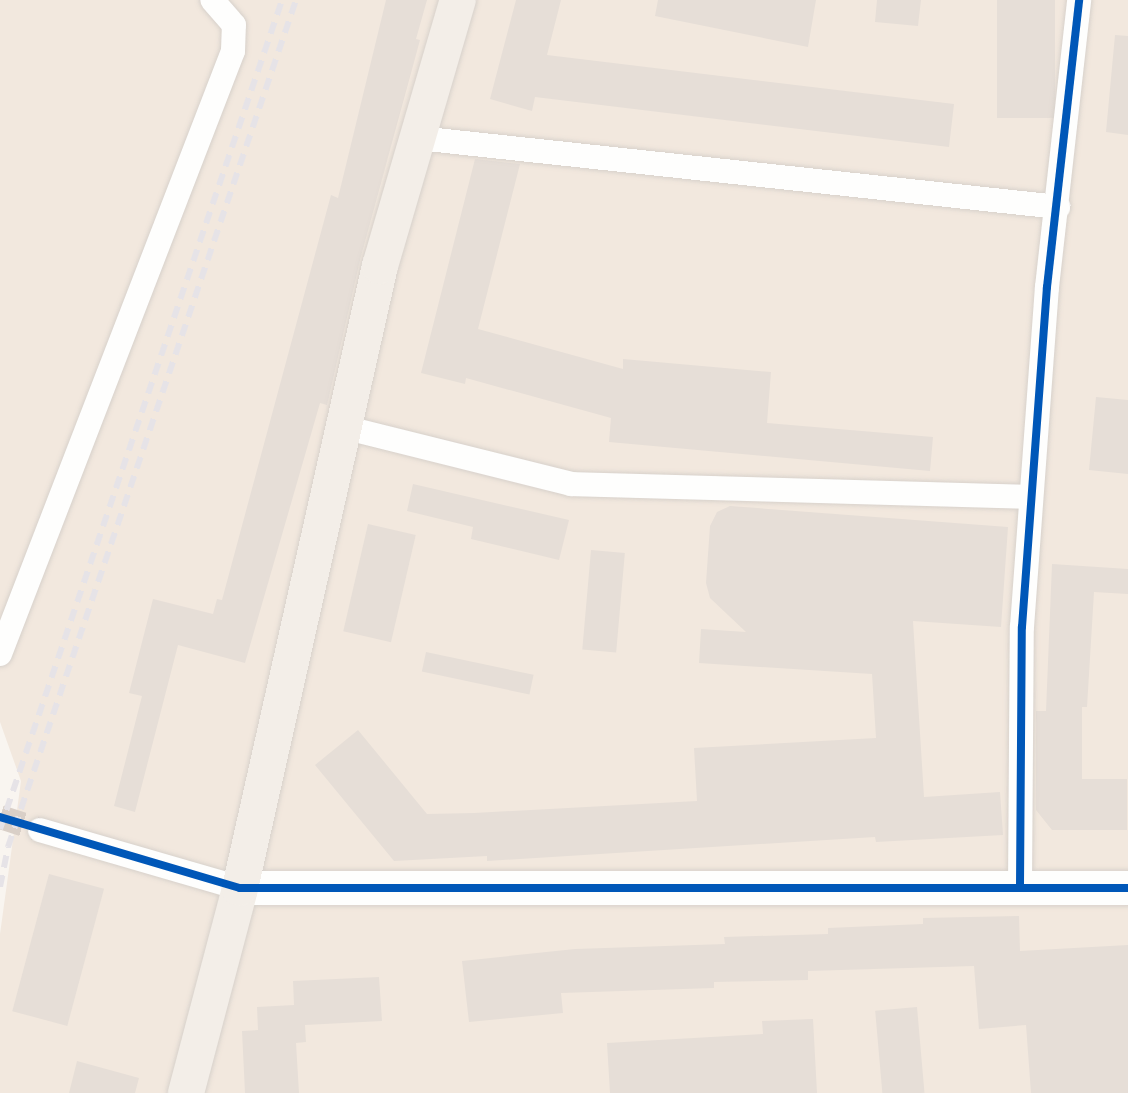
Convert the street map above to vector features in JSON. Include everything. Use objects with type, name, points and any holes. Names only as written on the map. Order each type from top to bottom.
[{"type":"main road","points":[[186,1093],[240,888],[380,266],[458,0]]},
{"type":"street","points":[[0,654],[233,51],[234,25],[212,0]]},
{"type":"street","points":[[1020,886],[1022,627],[1047,287],[1079,0]]},
{"type":"street","points":[[418,138],[1058,207]]},
{"type":"street","points":[[343,427],[571,484],[1031,497]]},
{"type":"street","points":[[40,830],[240,888],[1128,888]]},
{"type":"shaded area","points":[[0,0],[1128,0],[1128,1093],[0,1093],[0,934],[21,781],[0,722]]},
{"type":"building","points":[[386,0],[427,0],[416,39],[420,40],[360,260],[327,405],[320,403],[245,663],[178,645],[135,812],[114,806],[142,696],[129,693],[153,599],[213,614],[217,599],[222,600],[331,195],[338,198]]},
{"type":"building","points":[[516,0],[561,0],[547,55],[954,104],[949,147],[535,97],[532,111],[490,99]]},
{"type":"building","points":[[658,0],[816,0],[808,47],[655,16]]},
{"type":"building","points":[[877,0],[921,0],[918,26],[875,22]]},
{"type":"building","points":[[997,0],[1055,0],[1055,118],[997,118]]},
{"type":"building","points":[[1115,35],[1128,36],[1128,135],[1106,132]]},
{"type":"building","points":[[475,159],[520,164],[478,329],[623,369],[623,359],[771,372],[767,423],[933,437],[930,471],[609,442],[611,418],[466,378],[465,384],[421,373]]},
{"type":"building","points":[[1096,397],[1128,400],[1128,474],[1089,470]]},
{"type":"building","points":[[413,484],[569,520],[559,560],[471,539],[473,527],[407,511]]},
{"type":"building","points":[[730,506],[1008,527],[1001,627],[913,621],[924,797],[1000,792],[1003,835],[876,842],[875,837],[487,861],[487,856],[394,861],[315,765],[358,730],[427,814],[474,813],[697,801],[694,748],[876,738],[872,674],[699,663],[701,629],[746,632],[710,598],[706,583],[710,526],[717,512]]},
{"type":"building","points":[[368,524],[416,535],[391,642],[343,631]]},
{"type":"building","points":[[591,550],[625,553],[616,653],[582,650]]},
{"type":"building","points":[[1052,564],[1128,569],[1128,594],[1094,592],[1087,707],[1082,707],[1082,779],[1127,779],[1127,830],[1052,830],[1036,810],[1036,711],[1046,711]]},
{"type":"building","points":[[426,652],[534,675],[529,694],[422,672]]},
{"type":"building","points":[[49,874],[104,889],[67,1026],[12,1011]]},
{"type":"building","points":[[1019,916],[1020,951],[1128,945],[1128,1093],[1031,1093],[1026,1025],[979,1029],[974,966],[808,971],[808,980],[714,982],[714,988],[561,993],[563,1013],[469,1022],[462,961],[575,949],[725,944],[724,937],[828,934],[828,928],[923,924],[923,918]]},
{"type":"building","points":[[379,977],[382,1021],[305,1025],[306,1042],[296,1043],[299,1093],[245,1093],[242,1031],[258,1030],[257,1007],[294,1005],[293,981]]},
{"type":"building","points":[[917,1007],[924,1093],[882,1093],[875,1011]]},
{"type":"building","points":[[813,1019],[817,1093],[610,1093],[607,1043],[763,1034],[762,1021]]},
{"type":"building","points":[[77,1061],[139,1078],[135,1093],[69,1093]]},
{"type":"tunnel","points":[[0,817],[40,830]]},
{"type":"railway","points":[[0,829],[282,0]]},
{"type":"railway","points":[[0,887],[8,847],[296,0]]},
{"type":"cycle path","points":[[1020,886],[1022,627],[1047,287],[1079,0]]},
{"type":"cycle path","points":[[0,817],[240,888],[1128,888]]}]
